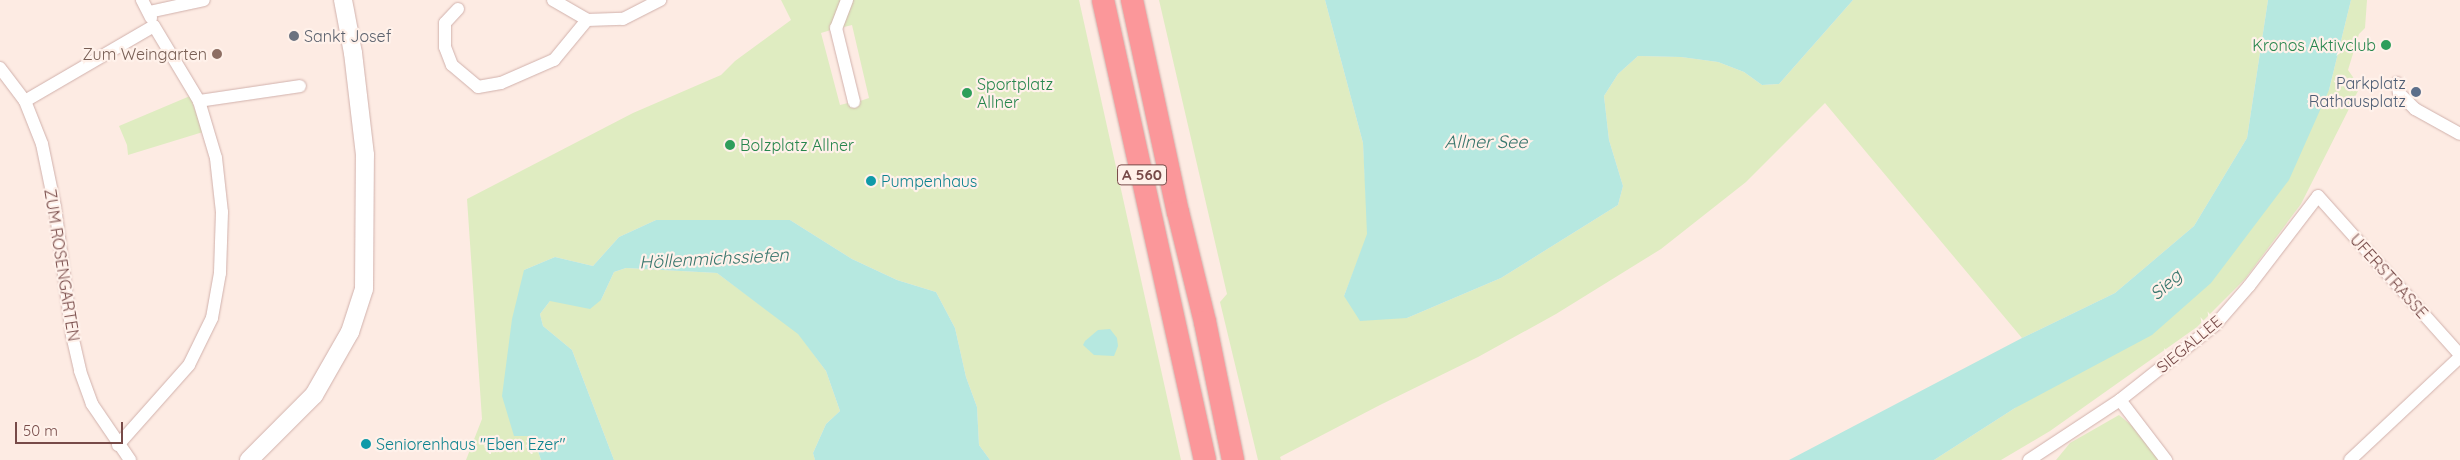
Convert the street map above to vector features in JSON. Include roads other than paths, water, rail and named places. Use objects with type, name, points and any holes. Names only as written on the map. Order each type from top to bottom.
[{"type":"highway","name":"A 560","points":[[1103,0],[1205,460]]},
{"type":"highway","name":"A 560","points":[[1132,0],[1178,212],[1205,322],[1234,460]]},
{"type":"main road","points":[[249,460],[314,395],[350,332],[364,289],[365,155],[353,53],[343,0]]},
{"type":"street","points":[[118,445],[189,365],[212,318],[220,274],[222,212],[216,158],[199,101],[154,26],[142,0]]},
{"type":"street","points":[[149,12],[204,0]]},
{"type":"street","points":[[553,0],[587,20],[623,19],[660,0]]},
{"type":"street","points":[[847,0],[836,28],[854,102]]},
{"type":"street","points":[[458,9],[445,22],[445,47],[452,65],[478,86],[501,83],[554,60],[587,20]]},
{"type":"street","points":[[25,101],[154,26]]},
{"type":"street","name":"ZUM ROSENGARTEN","points":[[0,68],[25,101],[42,144],[55,207],[72,335],[80,371],[92,404],[118,445],[130,460]]},
{"type":"street","points":[[2397,83],[2399,93],[2415,109],[2460,134]]},
{"type":"street","points":[[199,101],[300,86]]},
{"type":"street","name":"UFERSTRASSE","points":[[2318,196],[2460,356]]},
{"type":"street","name":"SIEGALLEE","points":[[2029,460],[2120,400],[2215,325],[2249,286],[2318,196]]},
{"type":"street","points":[[2350,460],[2460,356]]},
{"type":"street","points":[[2120,400],[2166,460]]},
{"type":"water","name":"Allner See","points":[[1325,0],[1853,0],[1779,84],[1762,85],[1744,72],[1718,62],[1681,57],[1638,56],[1618,74],[1604,96],[1609,140],[1623,186],[1618,205],[1501,278],[1407,318],[1360,321],[1344,296],[1367,234],[1363,143]]},
{"type":"water","name":"Sieg","points":[[2268,0],[2351,0],[2329,90],[2289,180],[2211,283],[2152,335],[2015,408],[1934,460],[1789,460],[2022,338],[2115,293],[2194,226],[2247,138]]},
{"type":"water","name":"Höllenmichssiefen","points":[[656,220],[790,220],[852,259],[897,280],[936,292],[955,328],[966,377],[977,407],[979,445],[990,460],[815,460],[813,453],[826,424],[840,411],[826,371],[798,334],[717,273],[626,268],[614,272],[601,300],[590,309],[550,301],[540,314],[543,326],[572,350],[614,460],[541,460],[533,436],[514,436],[502,396],[512,319],[524,270],[555,257],[593,266],[619,237]]},
{"type":"water","points":[[1110,329],[1117,338],[1118,346],[1114,356],[1094,355],[1083,345],[1098,330]]},
{"type":"place","name":"Sankt Josef","points":[[294,36]]},
{"type":"place","name":"Kronos Aktivclub","points":[[2386,45]]},
{"type":"place","name":"Zum Weingarten","points":[[217,54]]},
{"type":"place","name":"Parkplatz Rathausplatz","points":[[2416,92]]},
{"type":"place","name":"Sportplatz Allner","points":[[967,93]]},
{"type":"place","name":"Bolzplatz Allner","points":[[730,145]]},
{"type":"place","name":"Pumpenhaus","points":[[871,181]]},
{"type":"place","name":"Seniorenhaus \"Eben Ezer\"","points":[[366,444]]}]
